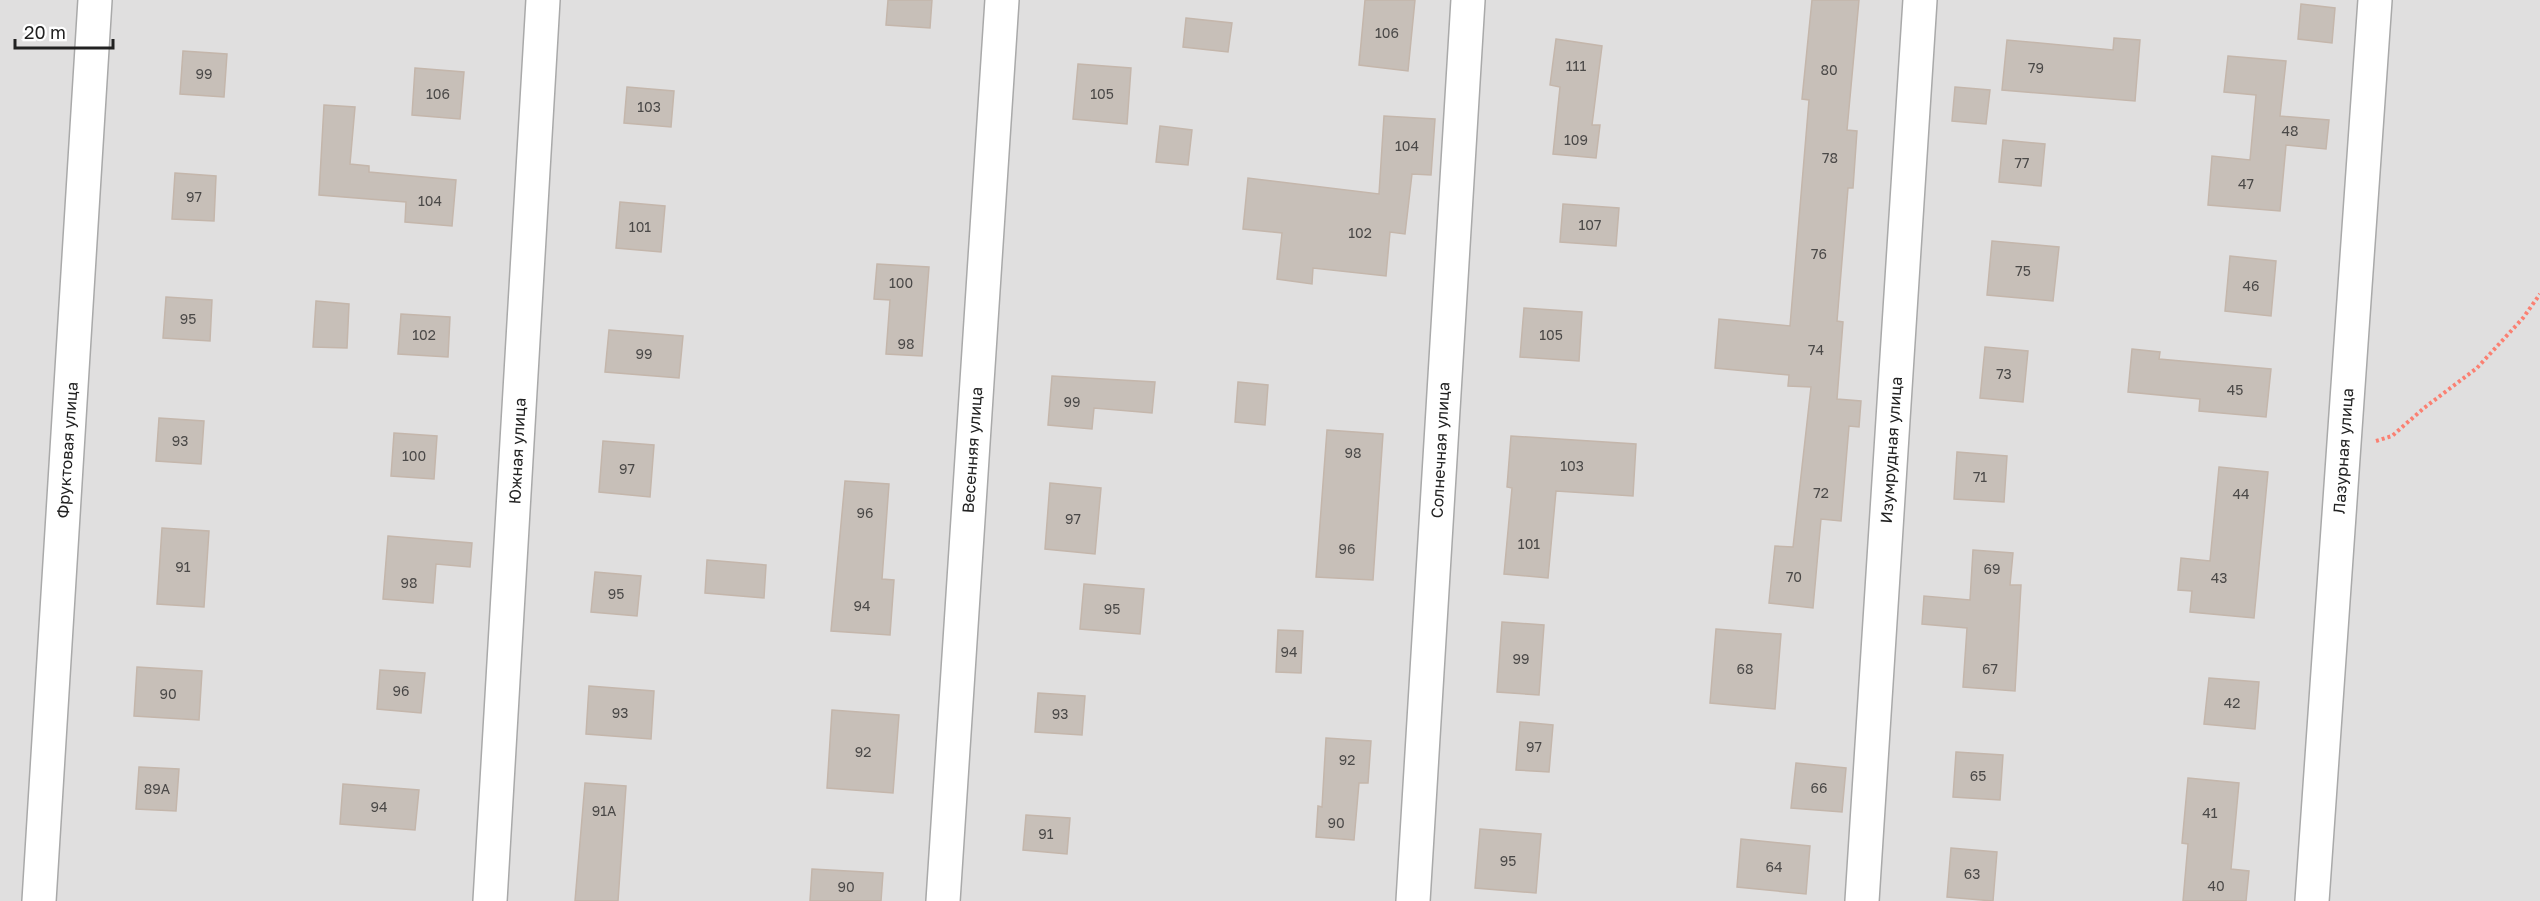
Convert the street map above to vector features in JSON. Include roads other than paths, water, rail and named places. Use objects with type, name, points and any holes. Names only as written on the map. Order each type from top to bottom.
[{"type":"street","name":"Фруктовая улица","points":[[39,901],[95,0]]},
{"type":"street","name":"Южная улица","points":[[490,901],[543,0]]},
{"type":"street","name":"Весенняя улица","points":[[943,901],[1002,0]]},
{"type":"street","name":"Солнечная улица","points":[[1413,901],[1467,0]]},
{"type":"street","name":"Изумрудная улица","points":[[1862,901],[1920,0]]},
{"type":"street","name":"Лазурная улица","points":[[2312,901],[2374,0]]}]
